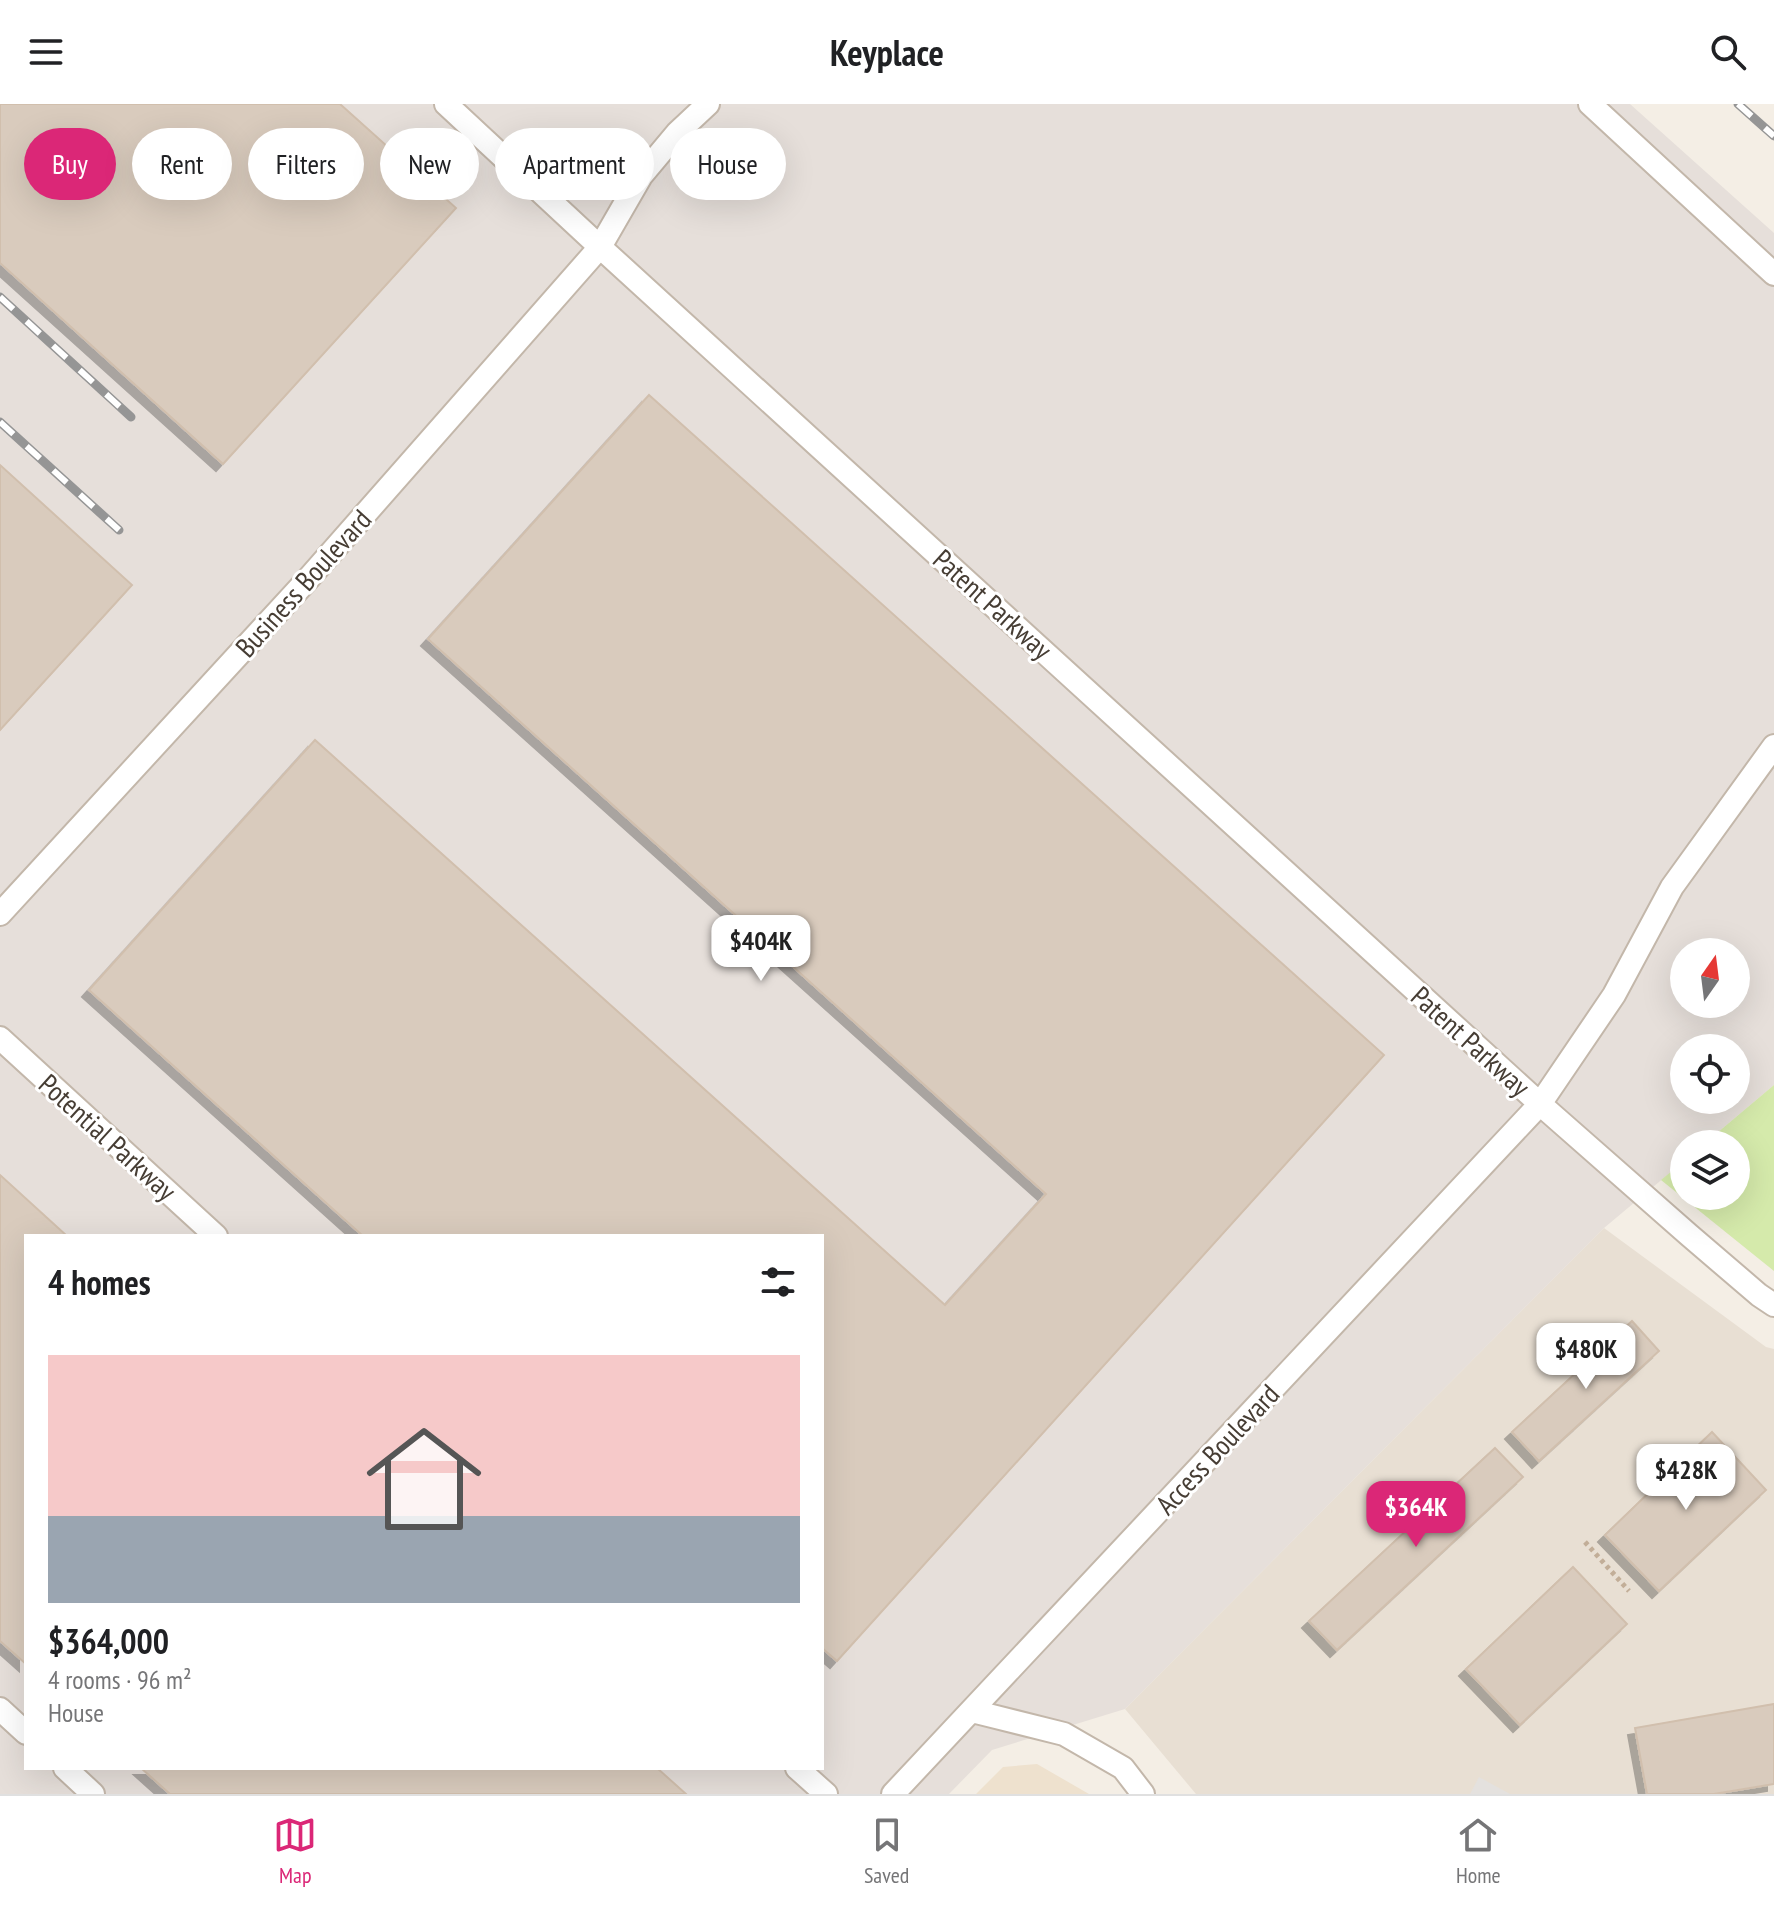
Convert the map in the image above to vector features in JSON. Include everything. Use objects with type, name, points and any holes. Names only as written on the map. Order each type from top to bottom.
[{"type":"lane","name":"Patent Parkway","points":[[446,104],[1540,1104],[1774,1305]]},
{"type":"lane","name":"Business Boulevard","points":[[0,914],[308,579],[600,247],[641,176],[677,133],[708,104]]},
{"type":"lane","points":[[1590,104],[1774,274]]},
{"type":"lane","name":"Access Boulevard","points":[[893,1794],[1540,1104],[1614,995],[1672,887],[1774,746]]},
{"type":"lane","name":"Potential Parkway","points":[[0,1038],[214,1234]]},
{"type":"lane","points":[[0,1709],[24,1731]]},
{"type":"lane","points":[[972,1711],[1064,1734],[1123,1768],[1143,1794]]},
{"type":"lane","points":[[67,1770],[93,1794]]},
{"type":"lane","points":[[799,1770],[826,1794]]},
{"type":"path","points":[[1585,1542],[1629,1591]]},
{"type":"shaded area","points":[[0,104],[1630,104],[1774,233],[1774,1085],[1750,1105],[1750,1034],[1670,1034],[1670,1114],[1740,1114],[1721,1130],[1670,1130],[1670,1173],[1604,1228],[1125,1709],[992,1750],[949,1794],[0,1794]]},
{"type":"shaded area","points":[[1604,1228],[1766,1347],[1774,1349],[1774,1794],[1196,1794],[1125,1709]]},
{"type":"shaded area","points":[[1037,1764],[1089,1794],[976,1794],[1003,1767]]},
{"type":"shaded area","points":[[1479,1777],[1510,1794],[1470,1794]]},
{"type":"green space","points":[[1774,1085],[1774,1271],[1698,1210],[1750,1210],[1750,1130],[1721,1130],[1740,1114],[1750,1114],[1750,1105]]},
{"type":"green space","points":[[1670,1173],[1670,1187],[1661,1180]]},
{"type":"building","points":[[0,104],[340,104],[380,140],[380,200],[447,200],[456,208],[223,464],[0,263]]},
{"type":"building","points":[[649,395],[1384,1055],[837,1661],[824,1650],[824,1234],[361,1234],[89,990],[315,740],[945,1305],[1046,1194],[428,639]]},
{"type":"building","points":[[0,465],[132,585],[0,730]]},
{"type":"building","points":[[0,1175],[65,1234],[24,1234],[24,1662],[0,1641]]},
{"type":"building","points":[[1632,1321],[1659,1351],[1539,1461],[1512,1432]]},
{"type":"building","points":[[1712,1432],[1766,1490],[1659,1591],[1605,1535]]},
{"type":"building","points":[[1495,1448],[1523,1477],[1337,1650],[1309,1621]]},
{"type":"building","points":[[1573,1567],[1627,1624],[1520,1725],[1466,1669]]},
{"type":"building","points":[[1774,1704],[1774,1784],[1714,1794],[1647,1794],[1635,1728]]},
{"type":"building","points":[[143,1770],[659,1770],[686,1794],[170,1794]]},
{"type":"railway","points":[[1738,104],[1774,136]]},
{"type":"railway","points":[[0,297],[131,417]]},
{"type":"railway","points":[[0,422],[119,530]]}]
